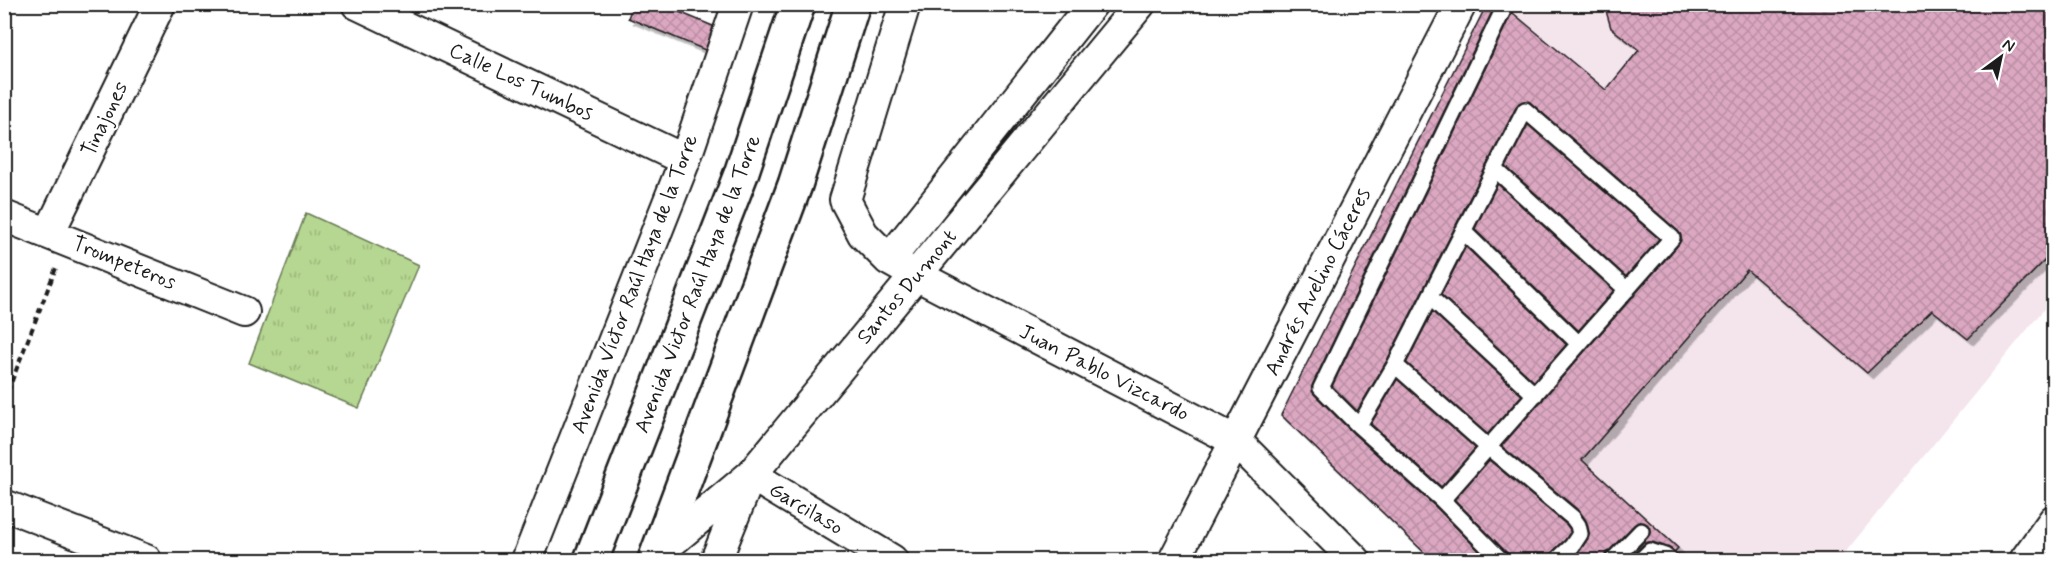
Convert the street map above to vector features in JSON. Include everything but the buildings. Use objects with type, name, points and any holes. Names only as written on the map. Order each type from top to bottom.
[{"type":"main road","name":"Avenida Victor Raúl Haya de la Torre","points":[[591,561],[741,174],[798,4]]},
{"type":"main road","points":[[657,558],[795,185],[853,4]]},
{"type":"street","name":"Tinajones","points":[[58,236],[160,4]]},
{"type":"street","name":"Calle Los Tumbos","points":[[357,4],[686,160]]},
{"type":"street","name":"Avenida Víctor Raúl Haya de la Torre","points":[[527,561],[686,160],[738,4]]},
{"type":"street","name":"Juan Pablo Vizcardo","points":[[905,4],[845,201],[862,234],[889,260],[916,276],[1236,441],[1355,561]]},
{"type":"street","name":"Santos Dumont","points":[[889,260],[1092,4]]},
{"type":"street","name":"Santos Dumont","points":[[657,558],[751,475],[1140,4]]},
{"type":"street","name":"Andrés Avelino Cáceres","points":[[1174,561],[1461,4]]},
{"type":"street","name":"Trompeteros","points":[[4,216],[244,312]]},
{"type":"street","points":[[716,561],[751,475]]},
{"type":"street","name":"Garcilaso","points":[[751,475],[892,561]]},
{"type":"street","points":[[4,505],[146,561]]},
{"type":"street","points":[[2025,561],[2054,520]]},
{"type":"lane","points":[[1501,561],[1442,500],[1359,426],[1321,388],[1506,4]]},
{"type":"lane","points":[[1359,426],[1395,365],[1525,110],[1672,238],[1442,500]]},
{"type":"lane","points":[[1495,169],[1627,290]]},
{"type":"lane","points":[[1463,231],[1579,345]]},
{"type":"lane","points":[[1430,297],[1535,394]]},
{"type":"lane","points":[[1395,365],[1573,518],[1580,534],[1557,561]]},
{"type":"lane","points":[[1613,561],[1641,531]]},
{"type":"lane","points":[[1641,561],[1650,551],[1665,556],[1670,561]]},
{"type":"path","points":[[4,401],[58,236]]},
{"type":"shaded area","points":[[1489,5],[2053,5],[2053,298],[1839,560],[1432,560],[1281,415]]},
{"type":"green space","points":[[306,213],[419,265],[359,408],[249,363]]}]
